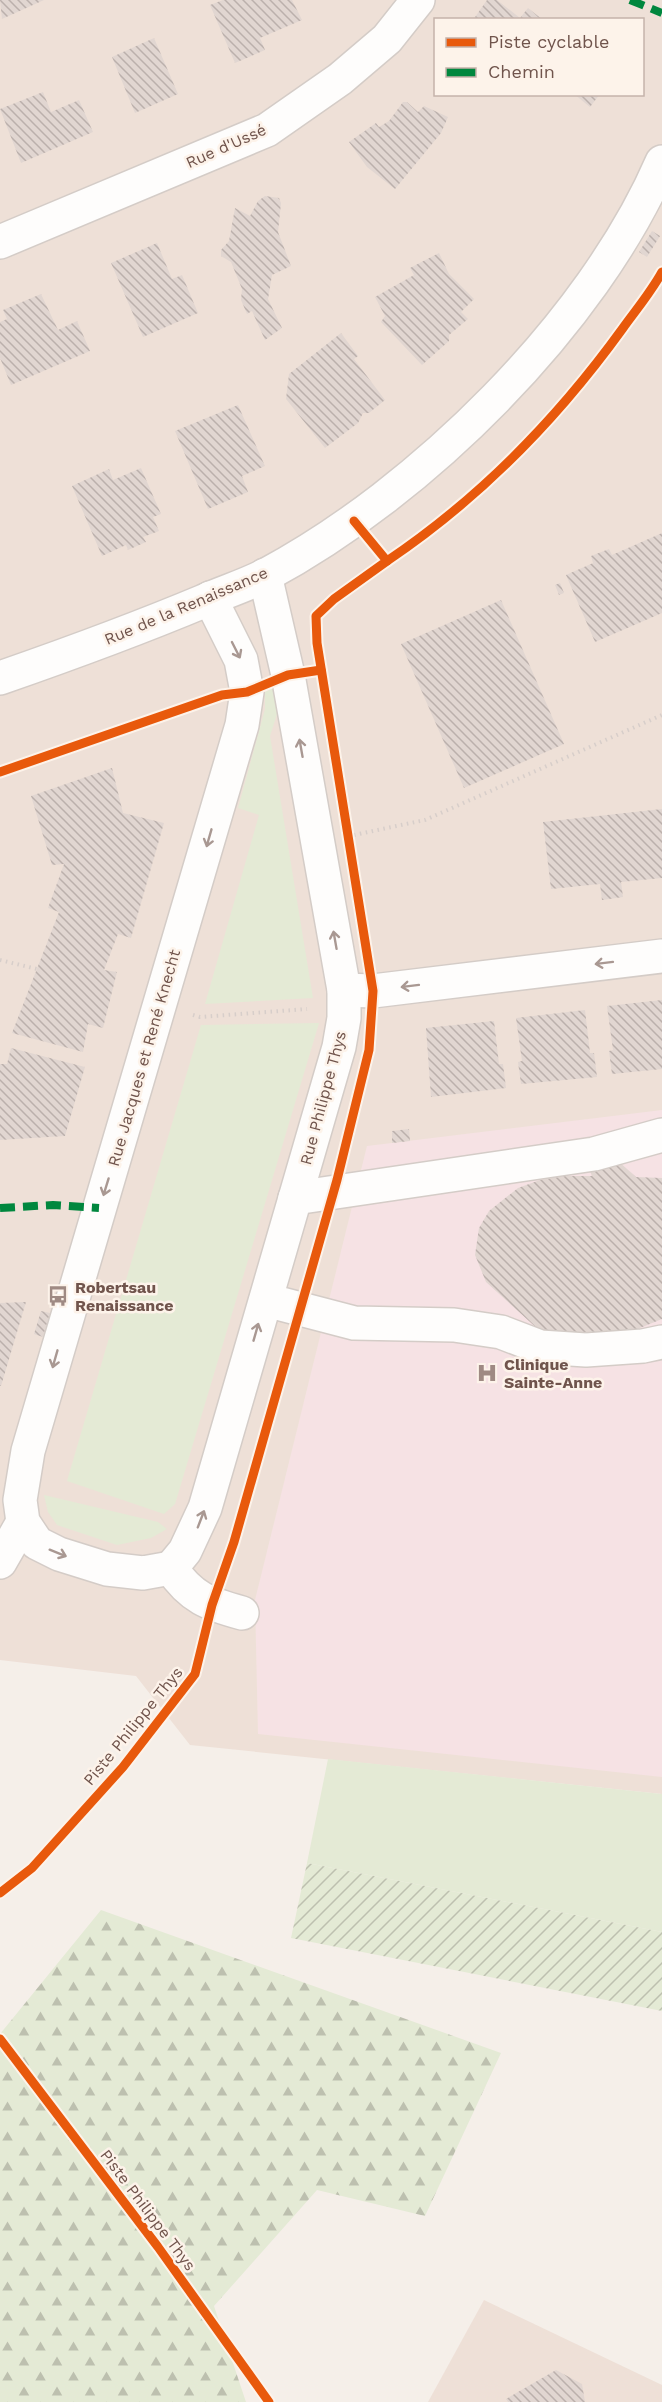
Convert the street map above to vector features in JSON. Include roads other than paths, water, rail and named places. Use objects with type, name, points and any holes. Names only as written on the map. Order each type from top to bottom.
[{"type":"street","name":"Rue d'Ussé","points":[[0,242],[267,130],[348,72],[387,39],[418,0]]},
{"type":"street","name":"Rue de la Renaissance","points":[[0,678],[132,631],[265,575],[354,521],[469,426],[570,316],[647,197],[662,162]]},
{"type":"street","name":"Rue Philippe Thys","points":[[171,1568],[185,1551],[205,1508],[339,1047],[344,998],[288,675],[265,575]]},
{"type":"street","name":"Rue Jacques et René Knecht","points":[[23,1522],[20,1500],[11,1482],[28,1451],[242,725],[247,692],[241,660],[210,598]]},
{"type":"street","points":[[344,998],[373,991],[662,956]]},
{"type":"street","points":[[295,1198],[594,1154],[662,1135]]},
{"type":"street","points":[[266,1300],[354,1323],[454,1325],[501,1332],[540,1347],[586,1350],[643,1346],[662,1342]]},
{"type":"street","points":[[0,1562],[23,1522],[37,1543],[59,1554],[107,1569],[143,1573],[171,1568],[184,1588],[212,1605],[243,1613]]},
{"type":"place","name":"Robertsau Renaissance","points":[[58,1296]]},
{"type":"place","name":"Clinique Sainte-Anne","points":[[487,1373]]}]
